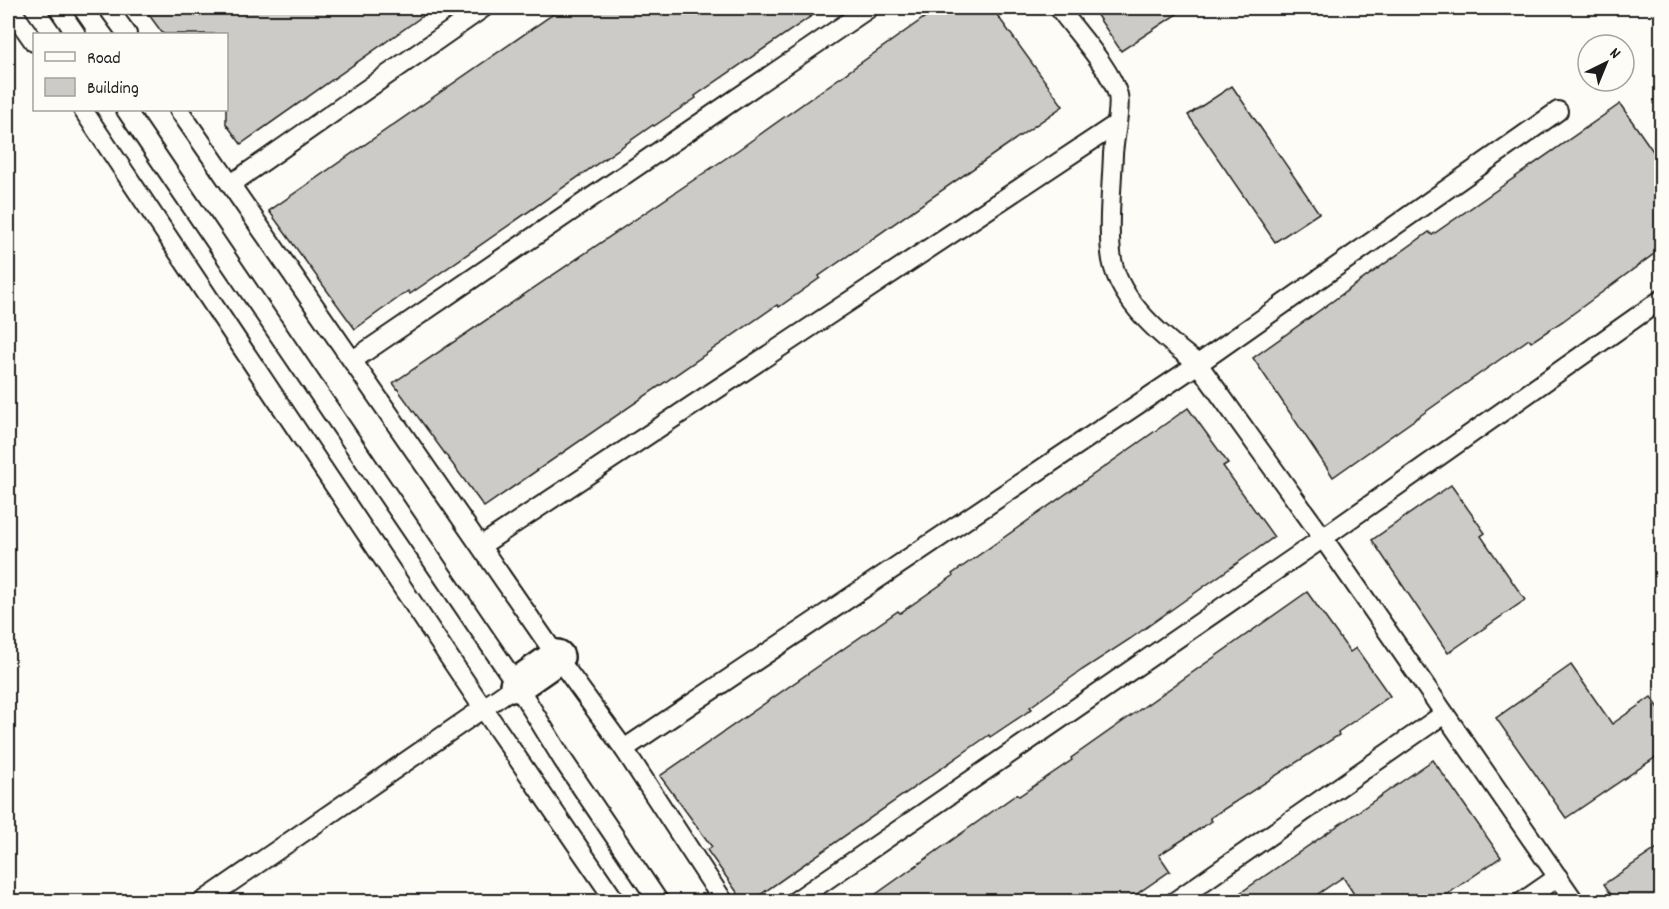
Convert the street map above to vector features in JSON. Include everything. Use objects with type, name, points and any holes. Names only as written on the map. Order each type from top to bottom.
[{"type":"street","points":[[517,685],[557,657]]},
{"type":"lane","points":[[10,8],[33,41]]},
{"type":"lane","points":[[58,8],[75,33]]},
{"type":"lane","points":[[108,8],[126,33]]},
{"type":"lane","points":[[231,184],[483,8]]},
{"type":"lane","points":[[353,360],[869,8]]},
{"type":"lane","points":[[1059,8],[1111,79],[1119,97],[1115,125],[1111,240],[1112,260],[1119,279],[1157,330],[1198,364],[1323,538],[1575,902]]},
{"type":"lane","points":[[84,111],[483,708],[616,902]]},
{"type":"lane","points":[[127,111],[517,685],[563,760],[659,902]]},
{"type":"lane","points":[[180,111],[482,545],[557,657],[624,748],[724,902]]},
{"type":"lane","points":[[624,748],[1198,364],[1558,111]]},
{"type":"lane","points":[[482,545],[1115,125]]},
{"type":"lane","points":[[794,902],[1323,538],[1662,299]]},
{"type":"lane","points":[[202,902],[517,685]]},
{"type":"lane","points":[[1174,902],[1444,714]]},
{"type":"lane","points":[[1522,902],[1558,877]]},
{"type":"building","points":[[144,8],[434,8],[241,144],[226,124],[228,33],[162,33]]},
{"type":"building","points":[[562,8],[823,8],[695,96],[696,98],[653,125],[410,294],[408,291],[355,329],[269,211]]},
{"type":"building","points":[[938,8],[992,8],[1063,106],[819,276],[820,278],[779,307],[777,305],[484,507],[393,383],[738,150]]},
{"type":"building","points":[[1092,8],[1186,8],[1121,51]]},
{"type":"building","points":[[1232,86],[1319,213],[1275,242],[1188,115]]},
{"type":"building","points":[[1620,104],[1662,164],[1662,248],[1563,321],[1531,342],[1529,339],[1333,477],[1253,358],[1429,232],[1432,235]]},
{"type":"building","points":[[1188,408],[1228,463],[1223,466],[1274,537],[1030,707],[1032,709],[990,737],[989,735],[750,902],[744,902],[707,850],[712,847],[660,776],[898,611],[900,613]]},
{"type":"building","points":[[1451,485],[1485,533],[1481,536],[1525,600],[1448,653],[1372,540]]},
{"type":"building","points":[[1307,592],[1350,652],[1356,648],[1390,696],[1338,732],[1339,735],[1210,818],[1212,821],[1159,855],[1170,871],[1125,902],[865,902],[1017,794],[1019,796],[1072,760],[1071,758]]},
{"type":"building","points":[[1571,665],[1612,724],[1651,697],[1662,712],[1662,753],[1566,818],[1496,718]]},
{"type":"building","points":[[1433,760],[1501,857],[1452,891],[1436,902],[1359,902],[1343,877],[1306,902],[1227,902]]},
{"type":"building","points":[[1662,845],[1662,902],[1616,902],[1604,884]]}]
